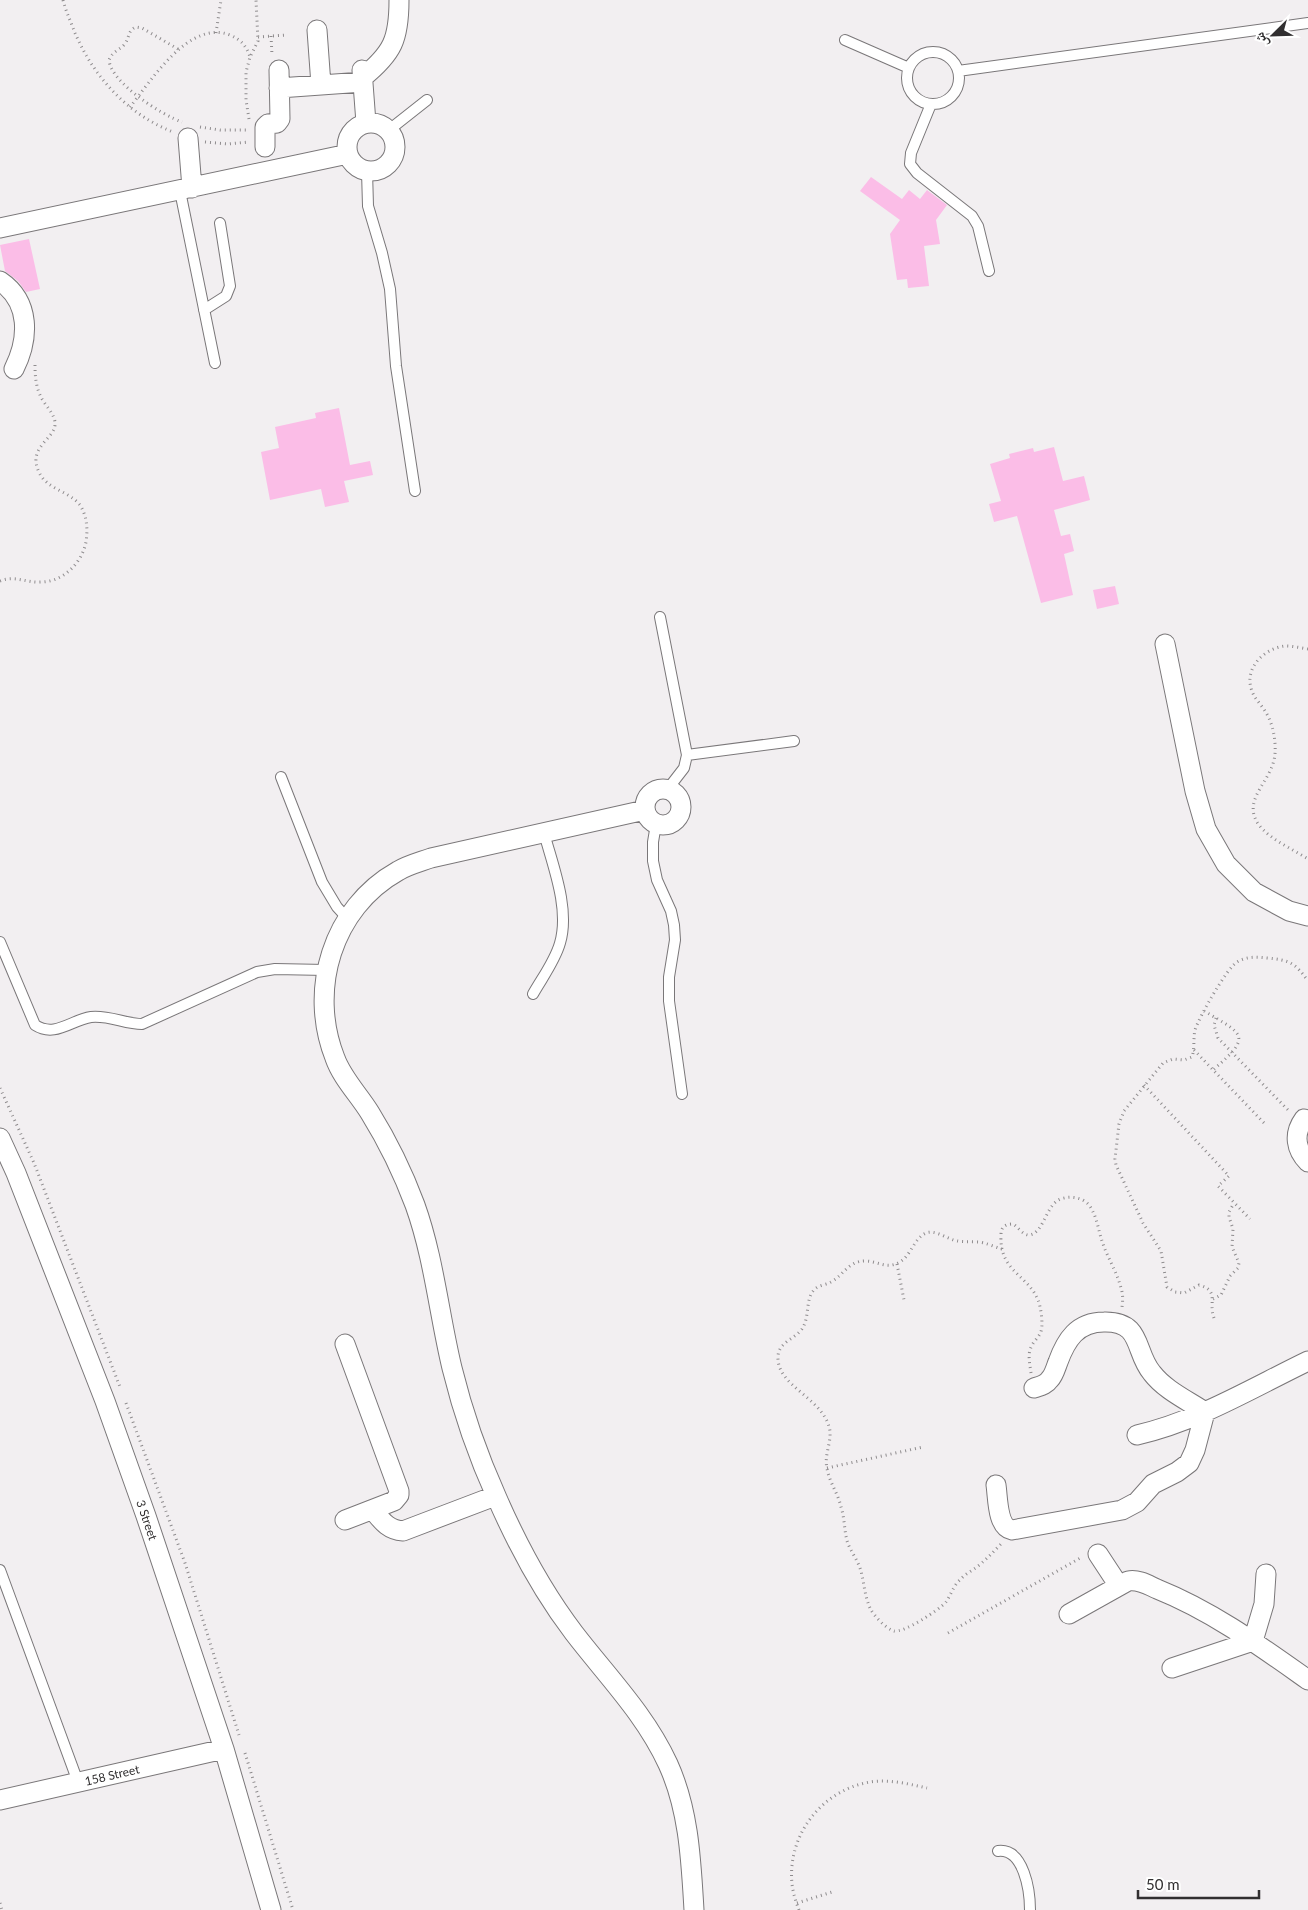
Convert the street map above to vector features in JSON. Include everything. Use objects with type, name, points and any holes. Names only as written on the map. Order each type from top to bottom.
[{"type":"street","points":[[258,133],[266,125],[276,123],[280,119],[279,79],[321,85],[362,74],[376,66],[392,46],[398,29],[399,0]]},
{"type":"street","points":[[317,30],[321,85]]},
{"type":"street","points":[[362,74],[366,123]]},
{"type":"street","points":[[366,123],[378,124],[389,130],[395,142],[394,156],[386,166],[374,172],[355,165],[348,154],[347,147],[350,134],[360,125],[366,123]]},
{"type":"street","points":[[186,189],[190,129]]},
{"type":"street","points":[[0,228],[348,154]]},
{"type":"street","points":[[0,281],[14,295],[21,309],[25,324],[25,340],[21,355],[14,369]]},
{"type":"street","points":[[1165,644],[1195,791],[1206,829],[1226,864],[1254,892],[1289,911],[1308,916]]},
{"type":"street","points":[[651,817],[647,798],[651,794],[662,789],[668,790],[677,796],[680,801],[680,813],[678,818],[668,825],[651,817],[544,833],[431,858],[398,871],[370,891],[347,918],[335,943],[326,970],[323,1000],[326,1032],[336,1061],[388,1143],[416,1207],[434,1274],[452,1366],[463,1409],[478,1452],[517,1543],[543,1589],[574,1633],[650,1729],[668,1765],[682,1802],[690,1841],[694,1910]]},
{"type":"street","points":[[1303,1121],[1296,1138],[1301,1154],[1308,1162]]},
{"type":"street","name":"3 Street","points":[[0,1138],[8,1177],[106,1401],[224,1750],[270,1910]]},
{"type":"street","points":[[1034,1388],[1044,1386],[1051,1378],[1067,1341],[1077,1330],[1090,1324],[1104,1322],[1118,1324],[1129,1329],[1136,1338],[1144,1362],[1161,1382],[1205,1412]]},
{"type":"street","points":[[344,1520],[394,1501],[399,1490],[345,1344]]},
{"type":"street","points":[[1136,1435],[1177,1424],[1205,1412],[1308,1361]]},
{"type":"street","points":[[996,1485],[1002,1524],[1008,1529],[1122,1510],[1137,1502],[1152,1484],[1177,1472],[1188,1463],[1195,1450],[1205,1412]]},
{"type":"street","points":[[373,1510],[388,1528],[395,1531],[403,1531],[496,1496]]},
{"type":"street","points":[[1098,1554],[1119,1586]]},
{"type":"street","points":[[1253,1641],[1264,1604],[1266,1574]]},
{"type":"street","points":[[1069,1614],[1128,1581],[1138,1581],[1186,1600],[1253,1641],[1308,1680]]},
{"type":"street","points":[[1172,1668],[1253,1641]]},
{"type":"street","name":"158 Street","points":[[0,1800],[224,1750]]},
{"type":"lane","points":[[958,71],[1308,24]]},
{"type":"lane","points":[[845,40],[909,68]]},
{"type":"lane","points":[[931,52],[944,55],[950,59],[958,71],[959,78],[955,92],[945,101],[931,104],[918,100],[909,89],[907,82],[909,68],[918,57],[931,52]]},
{"type":"lane","points":[[389,130],[427,100]]},
{"type":"lane","points":[[931,104],[911,153],[910,164],[917,173],[972,216],[978,226],[989,271]]},
{"type":"lane","points":[[367,171],[368,206],[382,253],[390,290],[397,376],[414,491]]},
{"type":"lane","points":[[186,189],[204,310],[215,363]]},
{"type":"lane","points":[[204,310],[226,296],[230,286],[220,223]]},
{"type":"lane","points":[[660,617],[687,755],[684,768],[668,790]]},
{"type":"lane","points":[[687,755],[794,741]]},
{"type":"lane","points":[[281,778],[322,882],[337,907],[347,918]]},
{"type":"lane","points":[[651,817],[653,861],[657,880],[671,910],[674,925],[675,940],[669,978],[668,1001],[682,1094]]},
{"type":"lane","points":[[533,994],[556,952],[564,929],[564,913],[544,833]]},
{"type":"lane","points":[[0,942],[35,1024],[42,1029],[51,1031],[92,1017],[104,1017],[128,1024],[142,1024],[257,972],[275,969],[326,970]]},
{"type":"lane","points":[[0,1570],[78,1782]]},
{"type":"lane","points":[[998,1851],[1005,1850],[1011,1852],[1015,1857],[1027,1884],[1030,1910]]},
{"type":"path","points":[[63,0],[66,12],[93,68],[109,89],[130,107],[168,130],[243,130],[258,133]]},
{"type":"path","points":[[216,32],[221,0]]},
{"type":"path","points":[[256,0],[258,37],[255,49],[250,56],[246,80],[246,100],[250,116],[258,133]]},
{"type":"path","points":[[178,49],[139,27],[130,30],[125,44],[111,55],[110,66],[112,71],[138,96],[208,142],[228,144],[258,133]]},
{"type":"path","points":[[130,107],[178,49],[197,37],[216,32],[225,33],[239,39],[247,48],[250,56]]},
{"type":"path","points":[[258,37],[286,35]]},
{"type":"path","points":[[243,130],[258,133]]},
{"type":"path","points":[[0,580],[14,578],[41,582],[59,578],[75,566],[81,556],[87,536],[85,516],[80,506],[74,498],[42,478],[36,466],[38,453],[56,424],[38,389],[32,353],[25,340]]},
{"type":"path","points":[[1308,649],[1285,646],[1271,650],[1256,664],[1250,679],[1253,694],[1266,712],[1272,725],[1275,752],[1272,770],[1256,795],[1253,804],[1254,815],[1264,832],[1308,859]]},
{"type":"path","points":[[1214,1318],[1212,1294],[1208,1288],[1196,1286],[1184,1293],[1175,1292],[1167,1287],[1161,1251],[1143,1223],[1116,1165],[1115,1159],[1121,1117],[1163,1063],[1172,1059],[1188,1059],[1192,1057],[1195,1029],[1232,966],[1251,957],[1272,958],[1294,964],[1301,970],[1308,981]]},
{"type":"path","points":[[1204,1011],[1234,1028],[1238,1033],[1238,1044],[1232,1053],[1213,1070]]},
{"type":"path","points":[[1216,1018],[1214,1025],[1218,1038],[1303,1121]]},
{"type":"path","points":[[1194,1049],[1265,1124]]},
{"type":"path","points":[[1144,1086],[1229,1176],[1218,1186],[1250,1219]]},
{"type":"path","points":[[1034,1388],[1029,1360],[1033,1343],[1042,1328],[1039,1303],[1036,1294],[1013,1272],[1005,1257],[1000,1232],[1003,1227],[1007,1224],[1013,1224],[1028,1235],[1035,1233],[1040,1228],[1051,1206],[1062,1198],[1076,1197],[1088,1203],[1095,1215],[1101,1240],[1121,1289],[1123,1301],[1118,1324]]},
{"type":"path","points":[[1212,1299],[1221,1294],[1230,1276],[1240,1263],[1232,1247],[1234,1235],[1229,1217],[1229,1212],[1234,1202]]},
{"type":"path","points":[[1002,1249],[977,1242],[961,1242],[936,1232],[926,1233],[908,1255],[897,1264],[887,1266],[866,1261],[856,1262],[847,1266],[830,1283],[815,1289],[810,1298],[804,1326],[798,1334],[783,1344],[779,1350],[778,1359],[785,1376],[816,1404],[826,1418],[830,1429],[827,1468],[841,1504],[848,1543],[860,1570],[870,1608],[876,1618],[893,1630],[901,1631],[941,1607],[960,1579],[984,1561],[1017,1529]]},
{"type":"path","points":[[897,1264],[904,1300]]},
{"type":"path","points":[[827,1468],[923,1447]]},
{"type":"path","points":[[948,1633],[1078,1559],[1098,1554]]},
{"type":"path","points":[[799,1910],[792,1885],[792,1861],[799,1838],[811,1817],[828,1800],[848,1788],[871,1782],[895,1782],[927,1788]]},
{"type":"path","points":[[797,1903],[832,1892]]},
{"type":"path","points":[[0,1903],[2,1910]]},
{"type":"building","points":[[871,177],[902,199],[909,190],[920,199],[927,190],[947,205],[936,220],[940,244],[924,246],[929,286],[908,288],[907,279],[897,280],[890,234],[900,220],[860,191]]},
{"type":"building","points":[[29,239],[40,289],[26,292],[18,281],[5,271],[0,245]]},
{"type":"building","points":[[339,408],[350,465],[370,461],[373,475],[344,481],[349,502],[325,507],[321,489],[270,500],[261,452],[279,448],[275,427],[316,418],[315,413]]},
{"type":"building","points":[[1054,447],[1063,481],[1084,476],[1090,500],[1054,510],[1061,536],[1070,534],[1074,551],[1064,554],[1073,595],[1041,603],[1017,516],[994,522],[989,504],[1001,501],[990,464],[1010,458],[1009,454],[1033,448],[1034,452]]},
{"type":"building","points":[[1115,586],[1119,604],[1097,609],[1093,590]]}]
